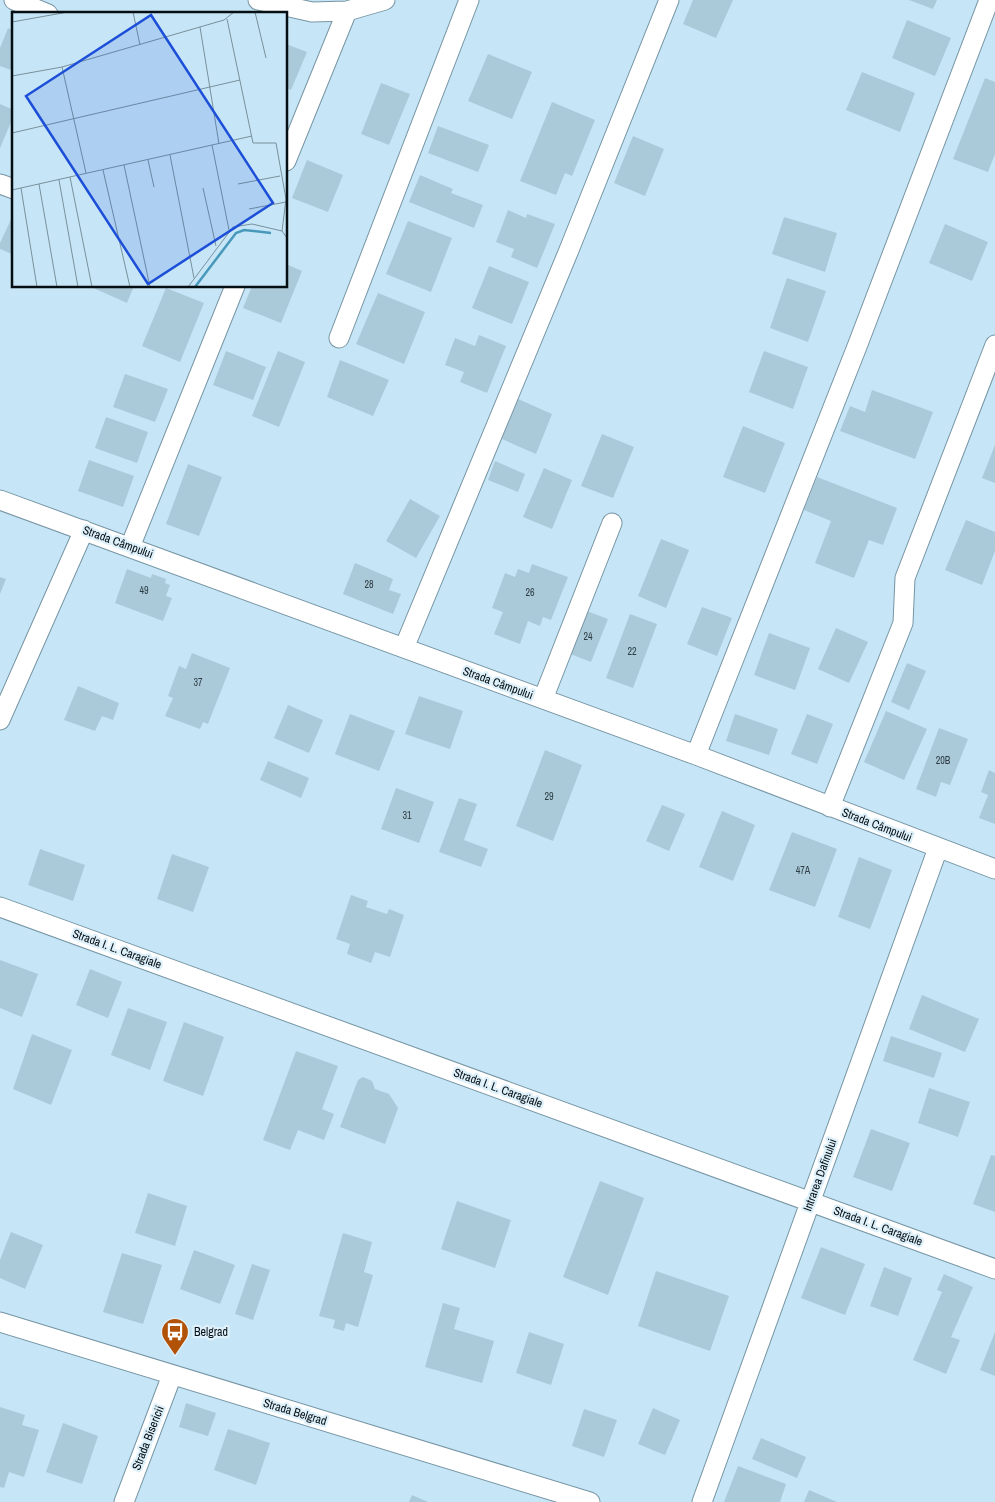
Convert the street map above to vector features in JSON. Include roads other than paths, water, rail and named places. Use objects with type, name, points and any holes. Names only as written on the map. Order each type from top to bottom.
[{"type":"street","points":[[14,0],[43,12]]},
{"type":"street","points":[[258,0],[312,12],[347,11],[385,0]]},
{"type":"street","points":[[339,338],[469,0]]},
{"type":"street","points":[[404,648],[570,250],[668,0]]},
{"type":"street","points":[[696,755],[858,344],[989,0]]},
{"type":"street","points":[[288,155],[347,11]]},
{"type":"street","points":[[0,184],[12,188]]},
{"type":"street","points":[[130,547],[235,288]]},
{"type":"street","points":[[830,807],[903,623],[905,578],[995,345]]},
{"type":"street","name":"Strada Câmpului","points":[[0,500],[696,755],[995,869]]},
{"type":"street","points":[[543,699],[612,523]]},
{"type":"street","points":[[0,720],[84,530]]},
{"type":"street","name":"Intrarea Dafinului","points":[[702,1502],[938,848]]},
{"type":"street","name":"Strada I. L. Caragiale","points":[[0,907],[995,1269]]},
{"type":"street","name":"Strada Belgrad","points":[[0,1322],[590,1502]]},
{"type":"street","name":"Strada Bisericii","points":[[124,1502],[172,1375]]},
{"type":"place","name":"Belgrad","points":[[175,1356]]}]
